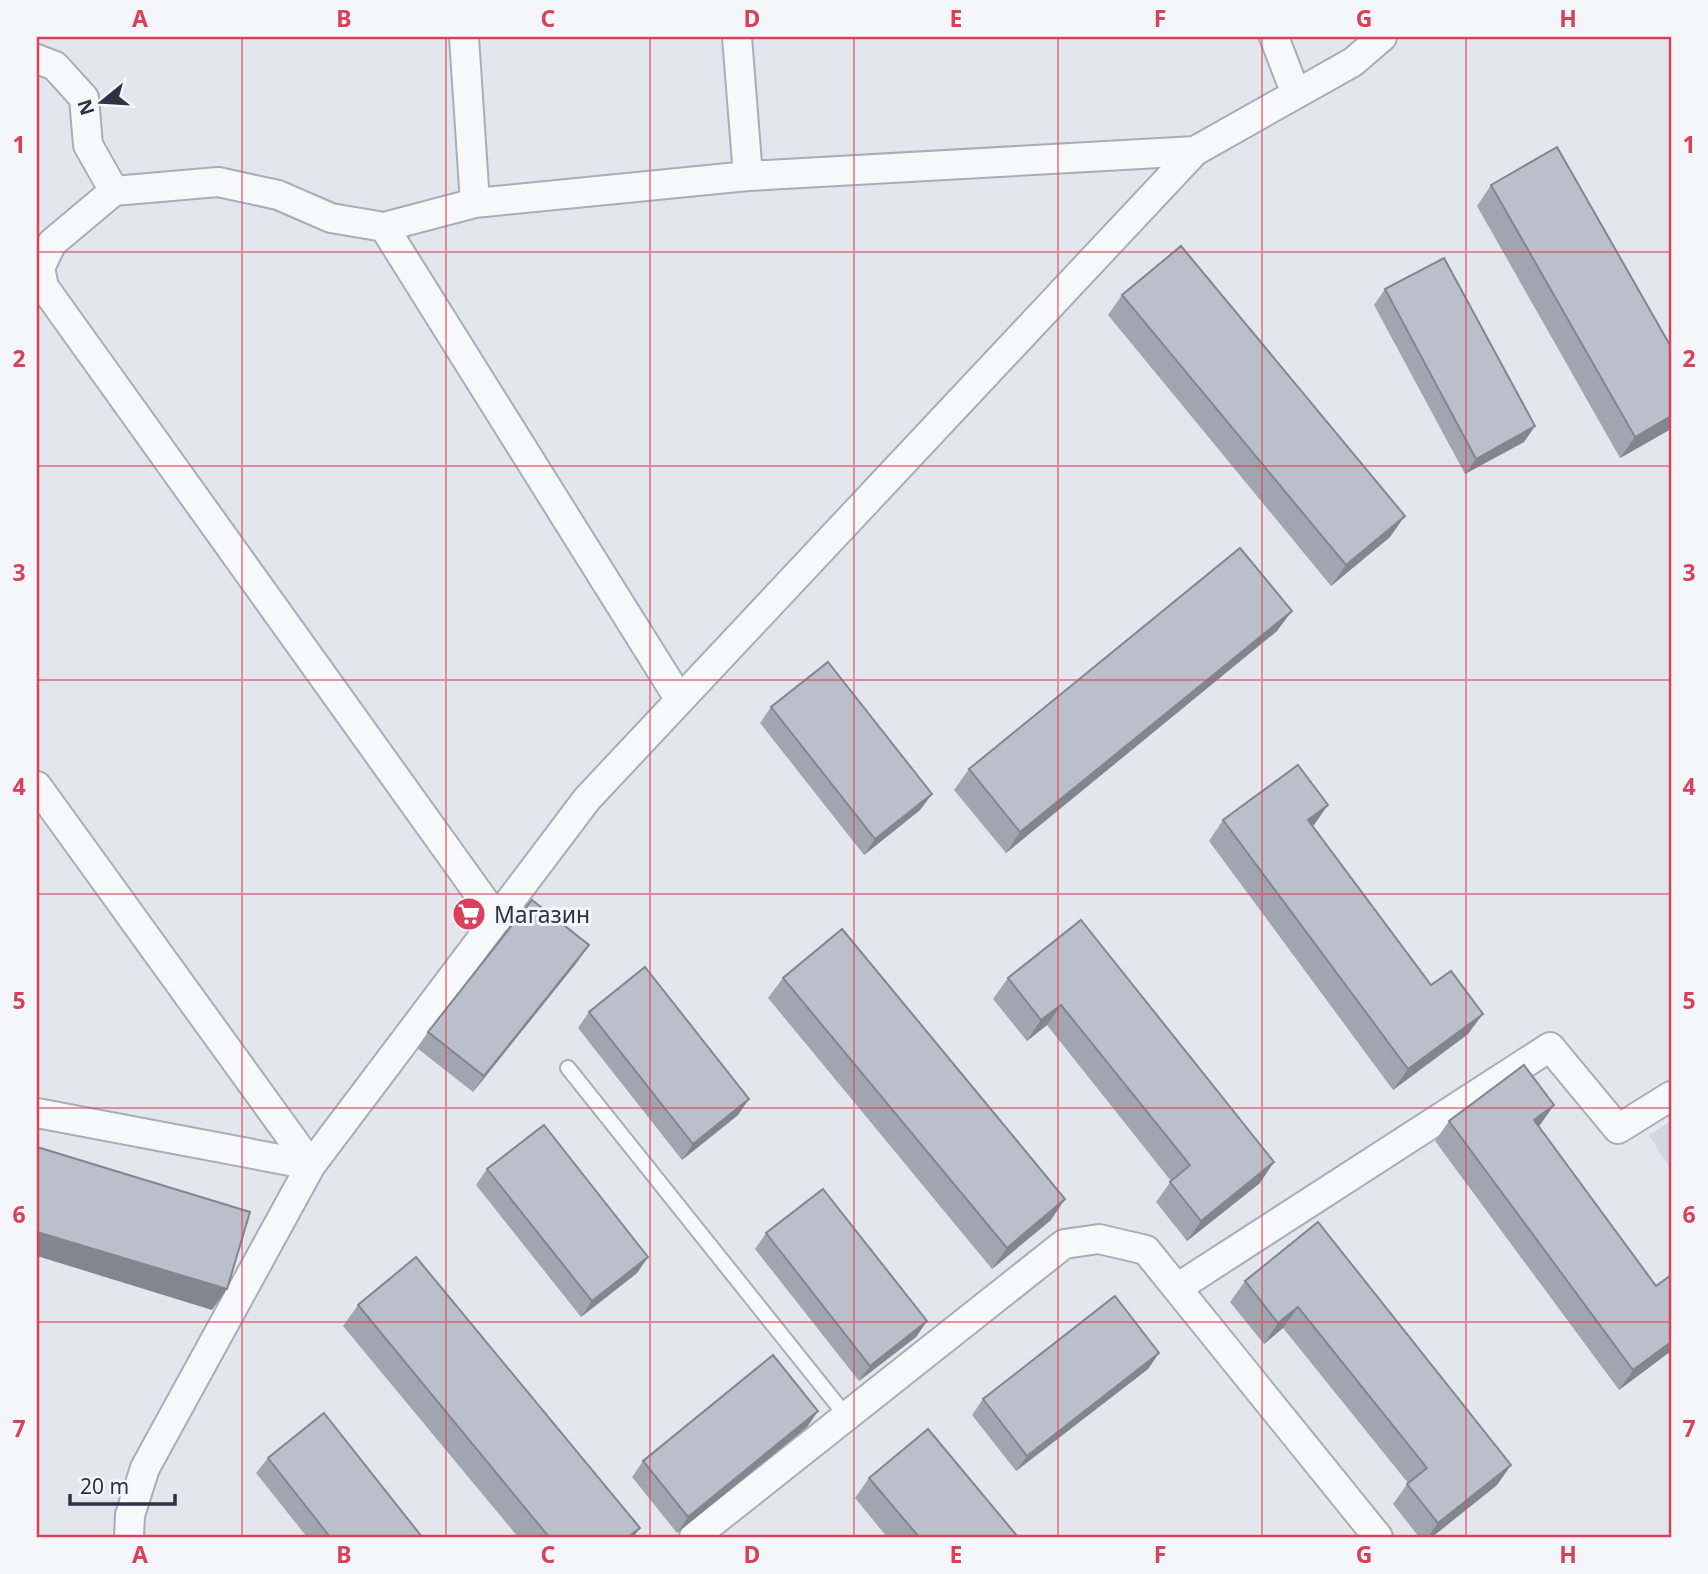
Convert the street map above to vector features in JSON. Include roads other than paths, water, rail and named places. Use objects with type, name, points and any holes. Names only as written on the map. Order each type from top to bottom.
[{"type":"street","points":[[464,37],[475,203]]},
{"type":"street","points":[[737,37],[748,177]]},
{"type":"street","points":[[1274,37],[1296,94]]},
{"type":"street","points":[[128,1537],[130,1515],[145,1468],[310,1165],[587,799],[1195,151],[1353,62],[1382,37]]},
{"type":"street","points":[[37,59],[55,66],[84,98],[88,145],[114,191]]},
{"type":"street","points":[[497,919],[44,287],[40,268],[52,243],[114,191],[218,182],[278,195],[331,218],[384,227],[475,203],[748,177],[1195,151]]},
{"type":"street","points":[[384,227],[680,700]]},
{"type":"street","points":[[37,786],[310,1165]]},
{"type":"street","points":[[1177,1288],[1550,1047],[1618,1129],[1671,1096]]},
{"type":"street","points":[[37,1113],[310,1165]]},
{"type":"street","points":[[694,1537],[1064,1244],[1099,1239],[1146,1250],[1378,1537]]},
{"type":"lane","points":[[568,1068],[847,1417]]},
{"type":"place","name":"Магазин","points":[[469,914]]}]
